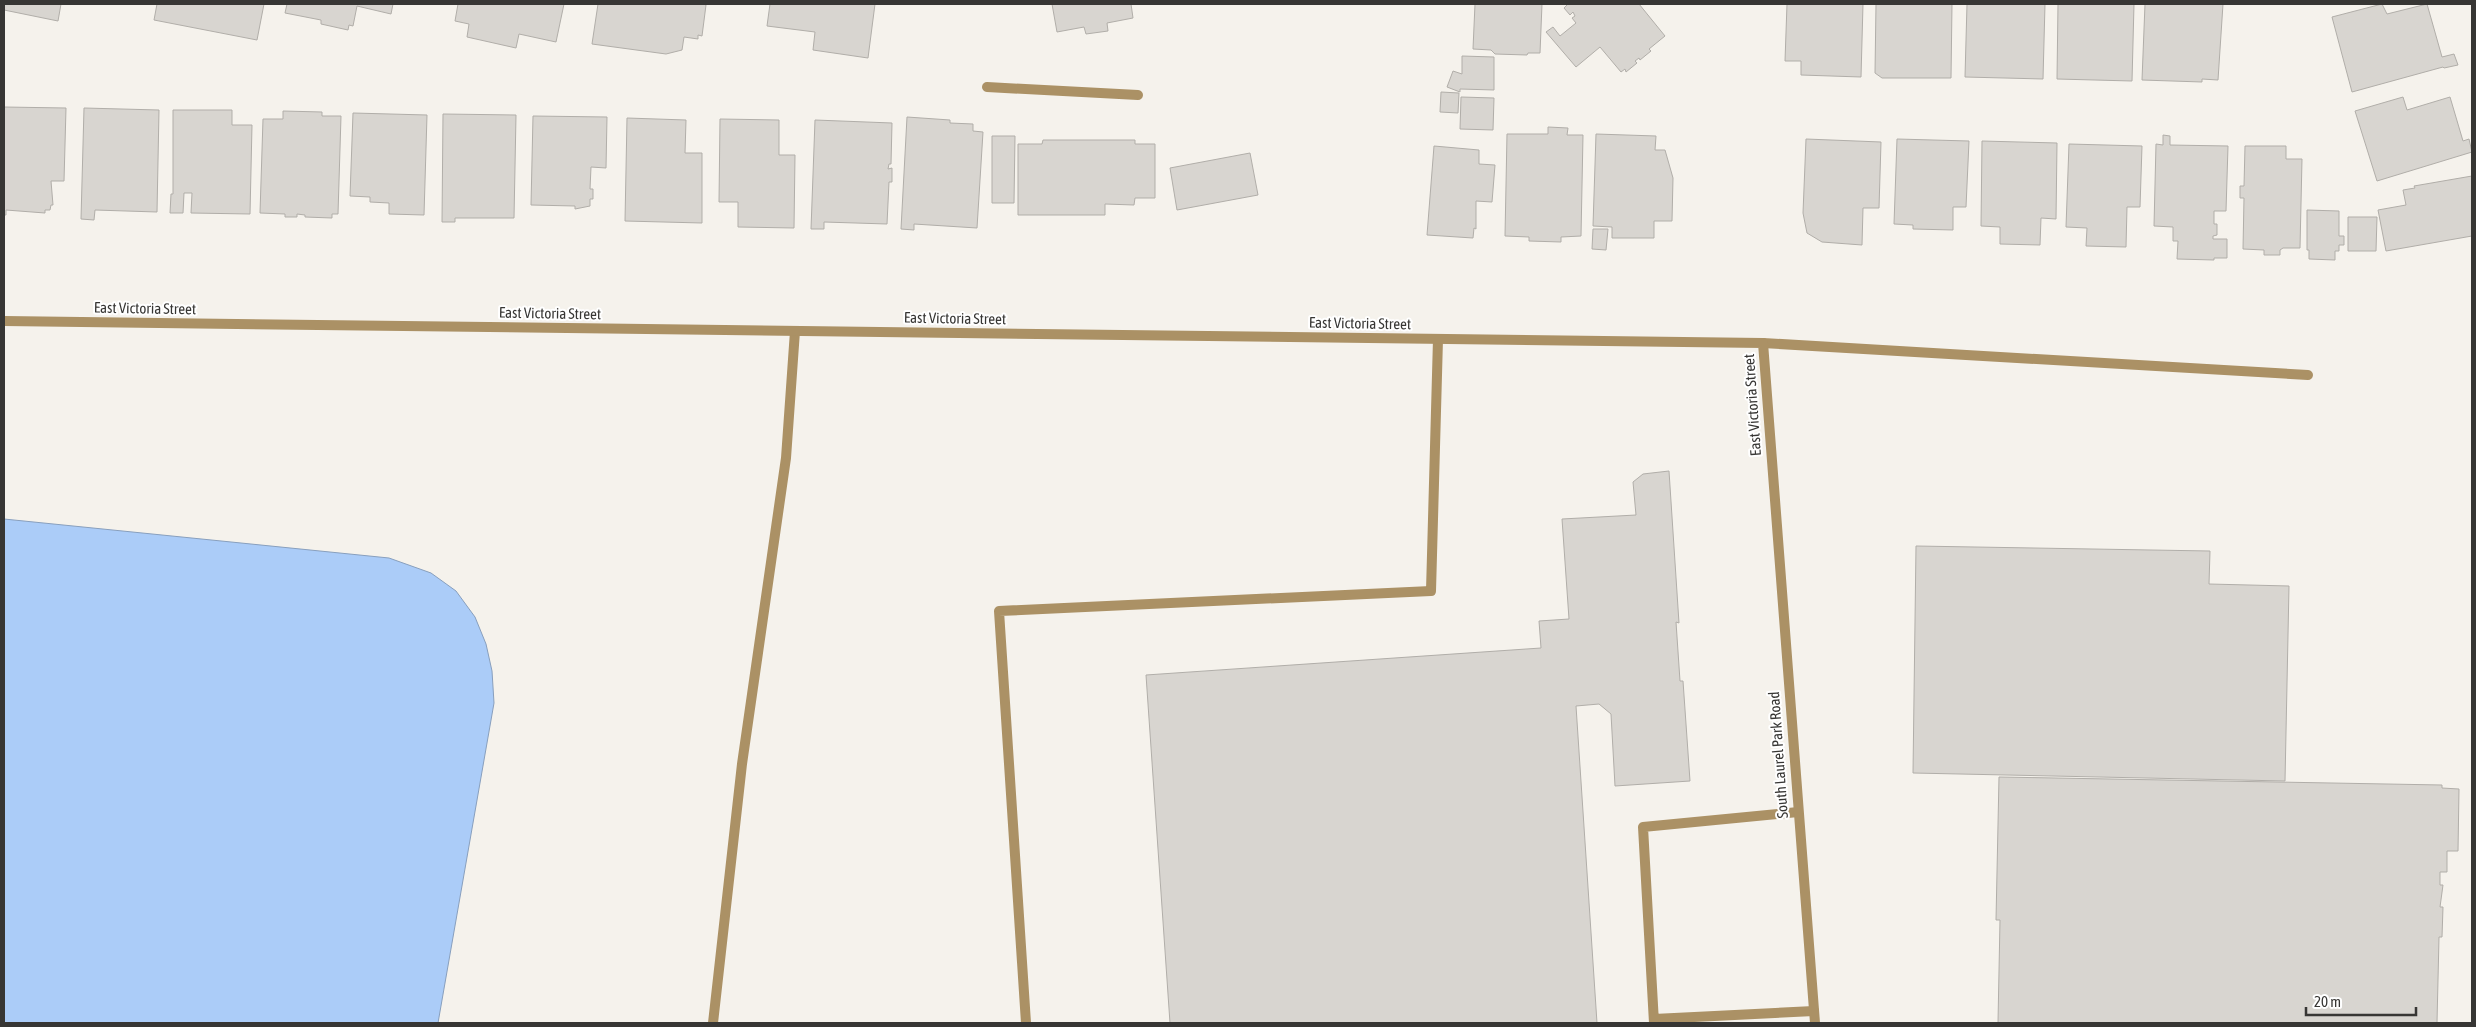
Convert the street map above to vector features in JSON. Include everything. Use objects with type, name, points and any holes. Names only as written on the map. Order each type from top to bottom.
[{"type":"street","points":[[986,87],[1138,95]]},
{"type":"street","name":"East Victoria Street","points":[[4,321],[1763,343],[1773,485]]},
{"type":"street","points":[[713,1023],[742,764],[786,458],[795,331]]},
{"type":"street","points":[[1026,1023],[999,611],[1431,591],[1438,339]]},
{"type":"street","points":[[1763,343],[2308,376]]},
{"type":"street","name":"South Laurel Park Road","points":[[1773,485],[1815,1023]]},
{"type":"street","points":[[1798,812],[1643,827],[1654,1021],[1814,1011]]},
{"type":"water","points":[[4,519],[389,558],[431,573],[456,591],[475,617],[486,644],[492,671],[494,703],[438,1023],[4,1023]]},
{"type":"building","points":[[4,4],[61,4],[58,21],[4,10]]},
{"type":"building","points":[[157,4],[264,4],[257,40],[154,20]]},
{"type":"building","points":[[287,4],[393,4],[391,14],[357,6],[353,26],[349,25],[348,30],[321,24],[321,20],[285,13]]},
{"type":"building","points":[[458,4],[564,4],[556,42],[519,34],[516,48],[467,37],[469,24],[455,21]]},
{"type":"building","points":[[598,4],[703,4],[706,5],[702,36],[698,35],[698,39],[684,37],[682,50],[666,54],[592,44]]},
{"type":"building","points":[[770,4],[875,4],[868,58],[813,50],[815,32],[767,26]]},
{"type":"building","points":[[1052,4],[1131,4],[1133,18],[1107,23],[1108,31],[1086,34],[1084,27],[1057,32]]},
{"type":"building","points":[[1475,4],[1542,4],[1540,53],[1528,53],[1527,55],[1495,54],[1491,50],[1473,49]]},
{"type":"building","points":[[1566,4],[1639,4],[1665,36],[1649,49],[1651,51],[1640,60],[1639,58],[1635,61],[1637,63],[1626,72],[1625,69],[1621,72],[1600,47],[1576,67],[1546,32],[1553,27],[1560,36],[1576,23],[1572,18],[1575,16],[1573,12],[1570,15],[1564,8]]},
{"type":"building","points":[[1787,4],[1863,4],[1861,77],[1801,75],[1801,61],[1785,61]]},
{"type":"building","points":[[1876,4],[1952,4],[1951,78],[1882,78],[1875,73]]},
{"type":"building","points":[[1967,4],[2045,4],[2043,79],[1965,77]]},
{"type":"building","points":[[2058,4],[2134,4],[2132,81],[2057,79]]},
{"type":"building","points":[[2145,4],[2223,4],[2218,80],[2202,79],[2202,82],[2142,80]]},
{"type":"building","points":[[2382,4],[2387,14],[2427,4],[2442,57],[2454,54],[2458,65],[2443,67],[2352,92],[2332,17]]},
{"type":"building","points":[[1462,56],[1494,57],[1494,90],[1460,89],[1460,92],[1447,87],[1453,71],[1462,74]]},
{"type":"building","points":[[1441,92],[1459,93],[1458,113],[1440,112]]},
{"type":"building","points":[[1461,97],[1494,98],[1493,130],[1460,129]]},
{"type":"building","points":[[2403,97],[2407,110],[2450,97],[2463,141],[2469,139],[2472,152],[2377,181],[2355,111]]},
{"type":"building","points":[[4,107],[66,108],[64,181],[51,181],[53,205],[51,205],[50,210],[45,210],[45,213],[6,210],[6,215],[4,215]]},
{"type":"building","points":[[84,108],[159,110],[157,212],[95,210],[94,220],[81,219]]},
{"type":"building","points":[[173,110],[232,110],[232,125],[252,125],[250,214],[191,213],[192,193],[184,193],[183,213],[170,213],[171,194],[173,194]]},
{"type":"building","points":[[283,111],[322,112],[322,116],[341,116],[338,214],[332,214],[332,218],[305,217],[305,215],[297,214],[297,217],[285,217],[285,214],[260,213],[263,119],[283,119]]},
{"type":"building","points":[[353,113],[427,115],[424,215],[389,214],[389,203],[370,202],[370,197],[350,196]]},
{"type":"building","points":[[443,114],[516,115],[514,218],[455,218],[455,222],[442,222]]},
{"type":"building","points":[[533,116],[607,117],[606,168],[591,167],[590,189],[593,189],[593,199],[590,199],[590,206],[575,209],[575,206],[531,205]]},
{"type":"building","points":[[907,117],[950,120],[950,123],[973,124],[973,131],[983,132],[977,228],[914,224],[914,230],[901,229]]},
{"type":"building","points":[[627,118],[686,120],[685,153],[702,153],[702,223],[625,221]]},
{"type":"building","points":[[720,119],[779,120],[779,155],[795,155],[794,228],[738,227],[738,202],[719,202]]},
{"type":"building","points":[[815,120],[892,123],[891,164],[889,164],[888,169],[892,168],[892,182],[889,182],[887,224],[824,222],[824,229],[811,229]]},
{"type":"building","points":[[1548,127],[1568,128],[1567,135],[1583,135],[1581,236],[1561,237],[1561,242],[1529,241],[1529,237],[1505,236],[1507,134],[1548,134]]},
{"type":"building","points":[[1596,134],[1656,136],[1655,150],[1665,150],[1673,178],[1672,221],[1654,221],[1654,238],[1612,238],[1612,227],[1593,226]]},
{"type":"building","points":[[2163,135],[2170,136],[2170,145],[2228,146],[2226,211],[2214,211],[2214,224],[2217,224],[2217,235],[2213,236],[2213,239],[2227,239],[2227,258],[2214,258],[2214,260],[2177,259],[2178,241],[2173,241],[2173,227],[2154,226],[2156,144],[2163,145]]},
{"type":"building","points":[[992,136],[1015,136],[1014,203],[992,203]]},
{"type":"building","points":[[1806,139],[1881,142],[1879,208],[1863,208],[1862,245],[1822,242],[1807,233],[1803,213]]},
{"type":"building","points":[[1897,139],[1969,141],[1966,207],[1953,207],[1953,230],[1913,229],[1913,225],[1894,224]]},
{"type":"building","points":[[1043,140],[1135,140],[1135,144],[1155,144],[1155,198],[1135,198],[1134,205],[1105,204],[1105,215],[1018,215],[1018,144],[1042,144]]},
{"type":"building","points":[[1982,141],[2057,143],[2056,219],[2041,218],[2040,245],[2000,244],[2000,227],[1981,226]]},
{"type":"building","points":[[2069,144],[2142,146],[2140,207],[2127,207],[2126,247],[2086,246],[2087,228],[2066,227]]},
{"type":"building","points":[[1434,146],[1479,150],[1479,164],[1495,165],[1492,202],[1476,201],[1476,229],[1474,228],[1473,238],[1427,235]]},
{"type":"building","points":[[2245,146],[2286,146],[2286,159],[2302,159],[2300,248],[2283,248],[2280,250],[2280,255],[2264,255],[2264,250],[2243,249],[2244,198],[2240,198],[2240,186],[2244,186]]},
{"type":"building","points":[[1250,153],[1258,195],[1177,210],[1170,168]]},
{"type":"building","points":[[2472,176],[2472,236],[2386,251],[2378,210],[2406,205],[2403,190],[2415,188],[2414,186]]},
{"type":"building","points":[[2307,210],[2339,211],[2339,236],[2344,236],[2344,245],[2339,245],[2339,251],[2335,251],[2335,260],[2309,259],[2309,250],[2307,250]]},
{"type":"building","points":[[2348,217],[2377,217],[2376,251],[2348,251]]},
{"type":"building","points":[[1593,229],[1608,229],[1606,250],[1592,249]]},
{"type":"building","points":[[1669,471],[1679,623],[1676,622],[1680,681],[1683,681],[1690,781],[1615,786],[1611,714],[1599,704],[1576,706],[1597,1023],[1170,1023],[1146,675],[1541,648],[1539,621],[1569,619],[1562,519],[1636,515],[1633,482],[1643,474]]},
{"type":"building","points":[[1916,546],[2210,551],[2209,584],[2289,586],[2285,781],[1913,773]]},
{"type":"building","points":[[1999,777],[2442,785],[2442,788],[2459,789],[2458,851],[2447,851],[2447,872],[2440,872],[2440,885],[2443,885],[2440,907],[2443,907],[2442,937],[2439,937],[2437,1023],[1998,1023],[2000,920],[1996,920]]}]
